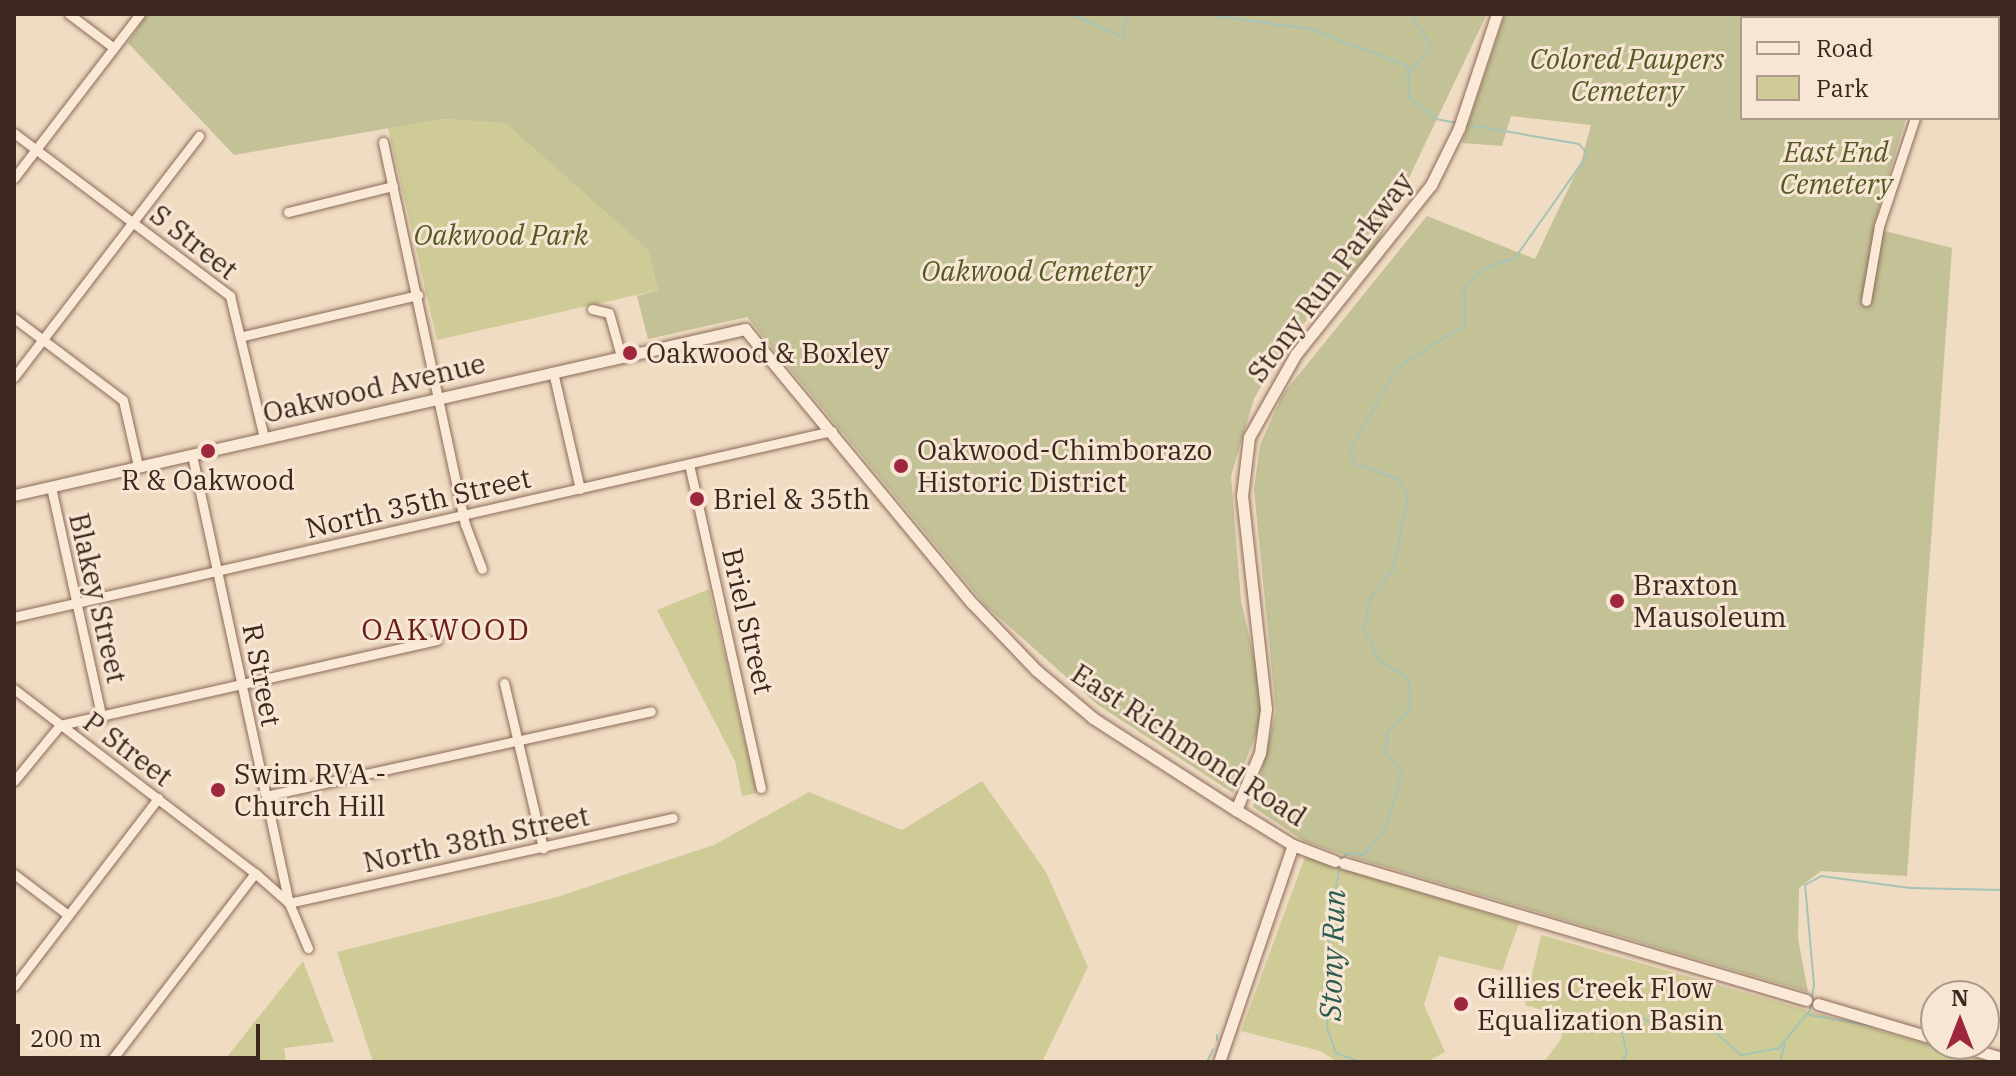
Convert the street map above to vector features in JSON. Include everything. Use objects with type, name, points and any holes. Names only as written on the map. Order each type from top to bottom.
[{"type":"street","points":[[69,14],[114,48]]},
{"type":"street","points":[[14,178],[140,14]]},
{"type":"street","name":"Stony Run Parkway","points":[[1236,810],[1260,753],[1266,709],[1242,496],[1249,437],[1296,354],[1413,213],[1459,128],[1497,14]]},
{"type":"street","points":[[1866,301],[1879,226],[1914,120]]},
{"type":"street","name":"S Street","points":[[14,133],[230,296],[243,336],[264,438]]},
{"type":"street","points":[[14,377],[199,136]]},
{"type":"street","points":[[383,142],[465,515],[482,569]]},
{"type":"street","points":[[288,212],[393,186]]},
{"type":"street","points":[[243,336],[418,295]]},
{"type":"street","points":[[592,309],[609,313],[621,356]]},
{"type":"street","points":[[14,318],[123,400],[138,466]]},
{"type":"street","name":"East Richmond Road","points":[[745,329],[972,603],[1036,670],[1093,718],[1293,845],[1340,862],[1920,1034]]},
{"type":"street","name":"Oakwood Avenue","points":[[14,495],[745,329]]},
{"type":"street","points":[[553,372],[580,489]]},
{"type":"street","name":"North 35th Street","points":[[14,617],[832,431]]},
{"type":"street","name":"R Street","points":[[192,455],[218,571],[239,687],[289,903]]},
{"type":"street","name":"Briel Street","points":[[689,464],[761,788]]},
{"type":"street","name":"Blakey Street","points":[[51,487],[102,718]]},
{"type":"street","points":[[14,781],[60,725],[102,718],[437,640]]},
{"type":"street","points":[[504,683],[543,848]]},
{"type":"street","name":"P Street","points":[[14,689],[255,873],[289,903],[308,948]]},
{"type":"street","points":[[266,796],[651,711]]},
{"type":"street","points":[[14,986],[158,798]]},
{"type":"street","name":"North 38th Street","points":[[289,903],[673,818]]},
{"type":"street","points":[[1219,1062],[1293,845]]},
{"type":"street","points":[[110,1062],[255,873]]},
{"type":"street","points":[[14,874],[68,915]]},
{"type":"green space","name":"Oakwood Cemetery","points":[[147,14],[1487,14],[1375,249],[1285,343],[1254,399],[1231,476],[1241,601],[1266,709],[1233,793],[1098,705],[986,606],[747,317],[648,339],[637,296],[658,290],[648,250],[505,123],[442,119],[234,155],[128,43]]},
{"type":"green space","points":[[1505,14],[1938,14],[1740,16],[1740,120],[1905,120],[1873,228],[1952,248],[1907,876],[1821,871],[1799,888],[1798,938],[1808,992],[1335,852],[1304,841],[1253,807],[1276,712],[1254,490],[1260,445],[1283,394],[1427,216],[1535,259],[1581,162],[1591,125],[1511,116],[1502,146],[1462,143]]},
{"type":"green space","name":"Oakwood Park","points":[[442,119],[505,123],[648,250],[658,290],[437,340],[388,128]]},
{"type":"green space","points":[[709,589],[757,793],[742,796],[735,761],[657,610]]},
{"type":"green space","points":[[982,781],[1046,872],[1088,967],[1042,1062],[373,1062],[337,952],[557,897],[714,845],[809,792],[902,830]]},
{"type":"green space","points":[[1305,857],[1519,923],[1502,971],[1439,956],[1424,1005],[1445,1052],[1427,1062],[1338,1062],[1320,1051],[1241,1031]]},
{"type":"green space","points":[[1541,935],[1920,1042],[1920,1060],[1990,1062],[1544,1062],[1561,1039],[1564,1016],[1525,1005]]},
{"type":"green space","points":[[303,961],[334,1042],[284,1048],[286,1062],[223,1062]]},
{"type":"waterway","points":[[1071,14],[1124,38],[1126,14]]},
{"type":"waterway","points":[[1151,14],[1171,14]]},
{"type":"waterway","points":[[1202,14],[1310,29],[1408,66],[1408,75]]},
{"type":"waterway","points":[[1410,14],[1431,46],[1408,75],[1409,97],[1436,119],[1457,123]]},
{"type":"waterway","name":"Stony Run","points":[[1343,858],[1347,853],[1364,855],[1385,829],[1402,773],[1386,753],[1387,733],[1411,707],[1408,678],[1380,661],[1364,629],[1371,597],[1393,570],[1408,495],[1396,478],[1354,463],[1350,450],[1398,367],[1465,325],[1464,290],[1483,269],[1515,258],[1588,154],[1579,144],[1463,124]]},
{"type":"waterway","name":"Stony Run","points":[[1340,864],[1329,928],[1327,1028],[1336,1053],[1361,1062]]},
{"type":"waterway","points":[[1621,1062],[1627,1054],[1621,1028],[1639,1015],[1652,1024],[1713,1030],[1741,1055],[1779,1048],[1810,1010],[1814,985],[1805,885],[1821,876],[1910,888],[2002,890]]},
{"type":"waterway","points":[[1809,1015],[1873,1026]]},
{"type":"waterway","points":[[1217,1035],[1217,1040]]},
{"type":"waterway","points":[[1780,1062],[1785,1043]]},
{"type":"waterway","points":[[1207,1062],[1213,1049]]},
{"type":"place","name":"Oakwood & Boxley","points":[[630,353]]},
{"type":"place","name":"R & Oakwood","points":[[208,451]]},
{"type":"place","name":"Oakwood-Chimborazo Historic District","points":[[901,466]]},
{"type":"place","name":"Briel & 35th","points":[[697,499]]},
{"type":"place","name":"Braxton Mausoleum","points":[[1617,601]]},
{"type":"place","name":"Swim RVA - Church Hill","points":[[218,790]]},
{"type":"place","name":"Gillies Creek Flow Equalization Basin","points":[[1461,1004]]},
{"type":"district","name":"OAKWOOD","points":[[446,629]]},
{"type":"park label","name":"Colored Paupers Cemetery","points":[[1627,75]]},
{"type":"park label","name":"East End Cemetery","points":[[1836,168]]}]
